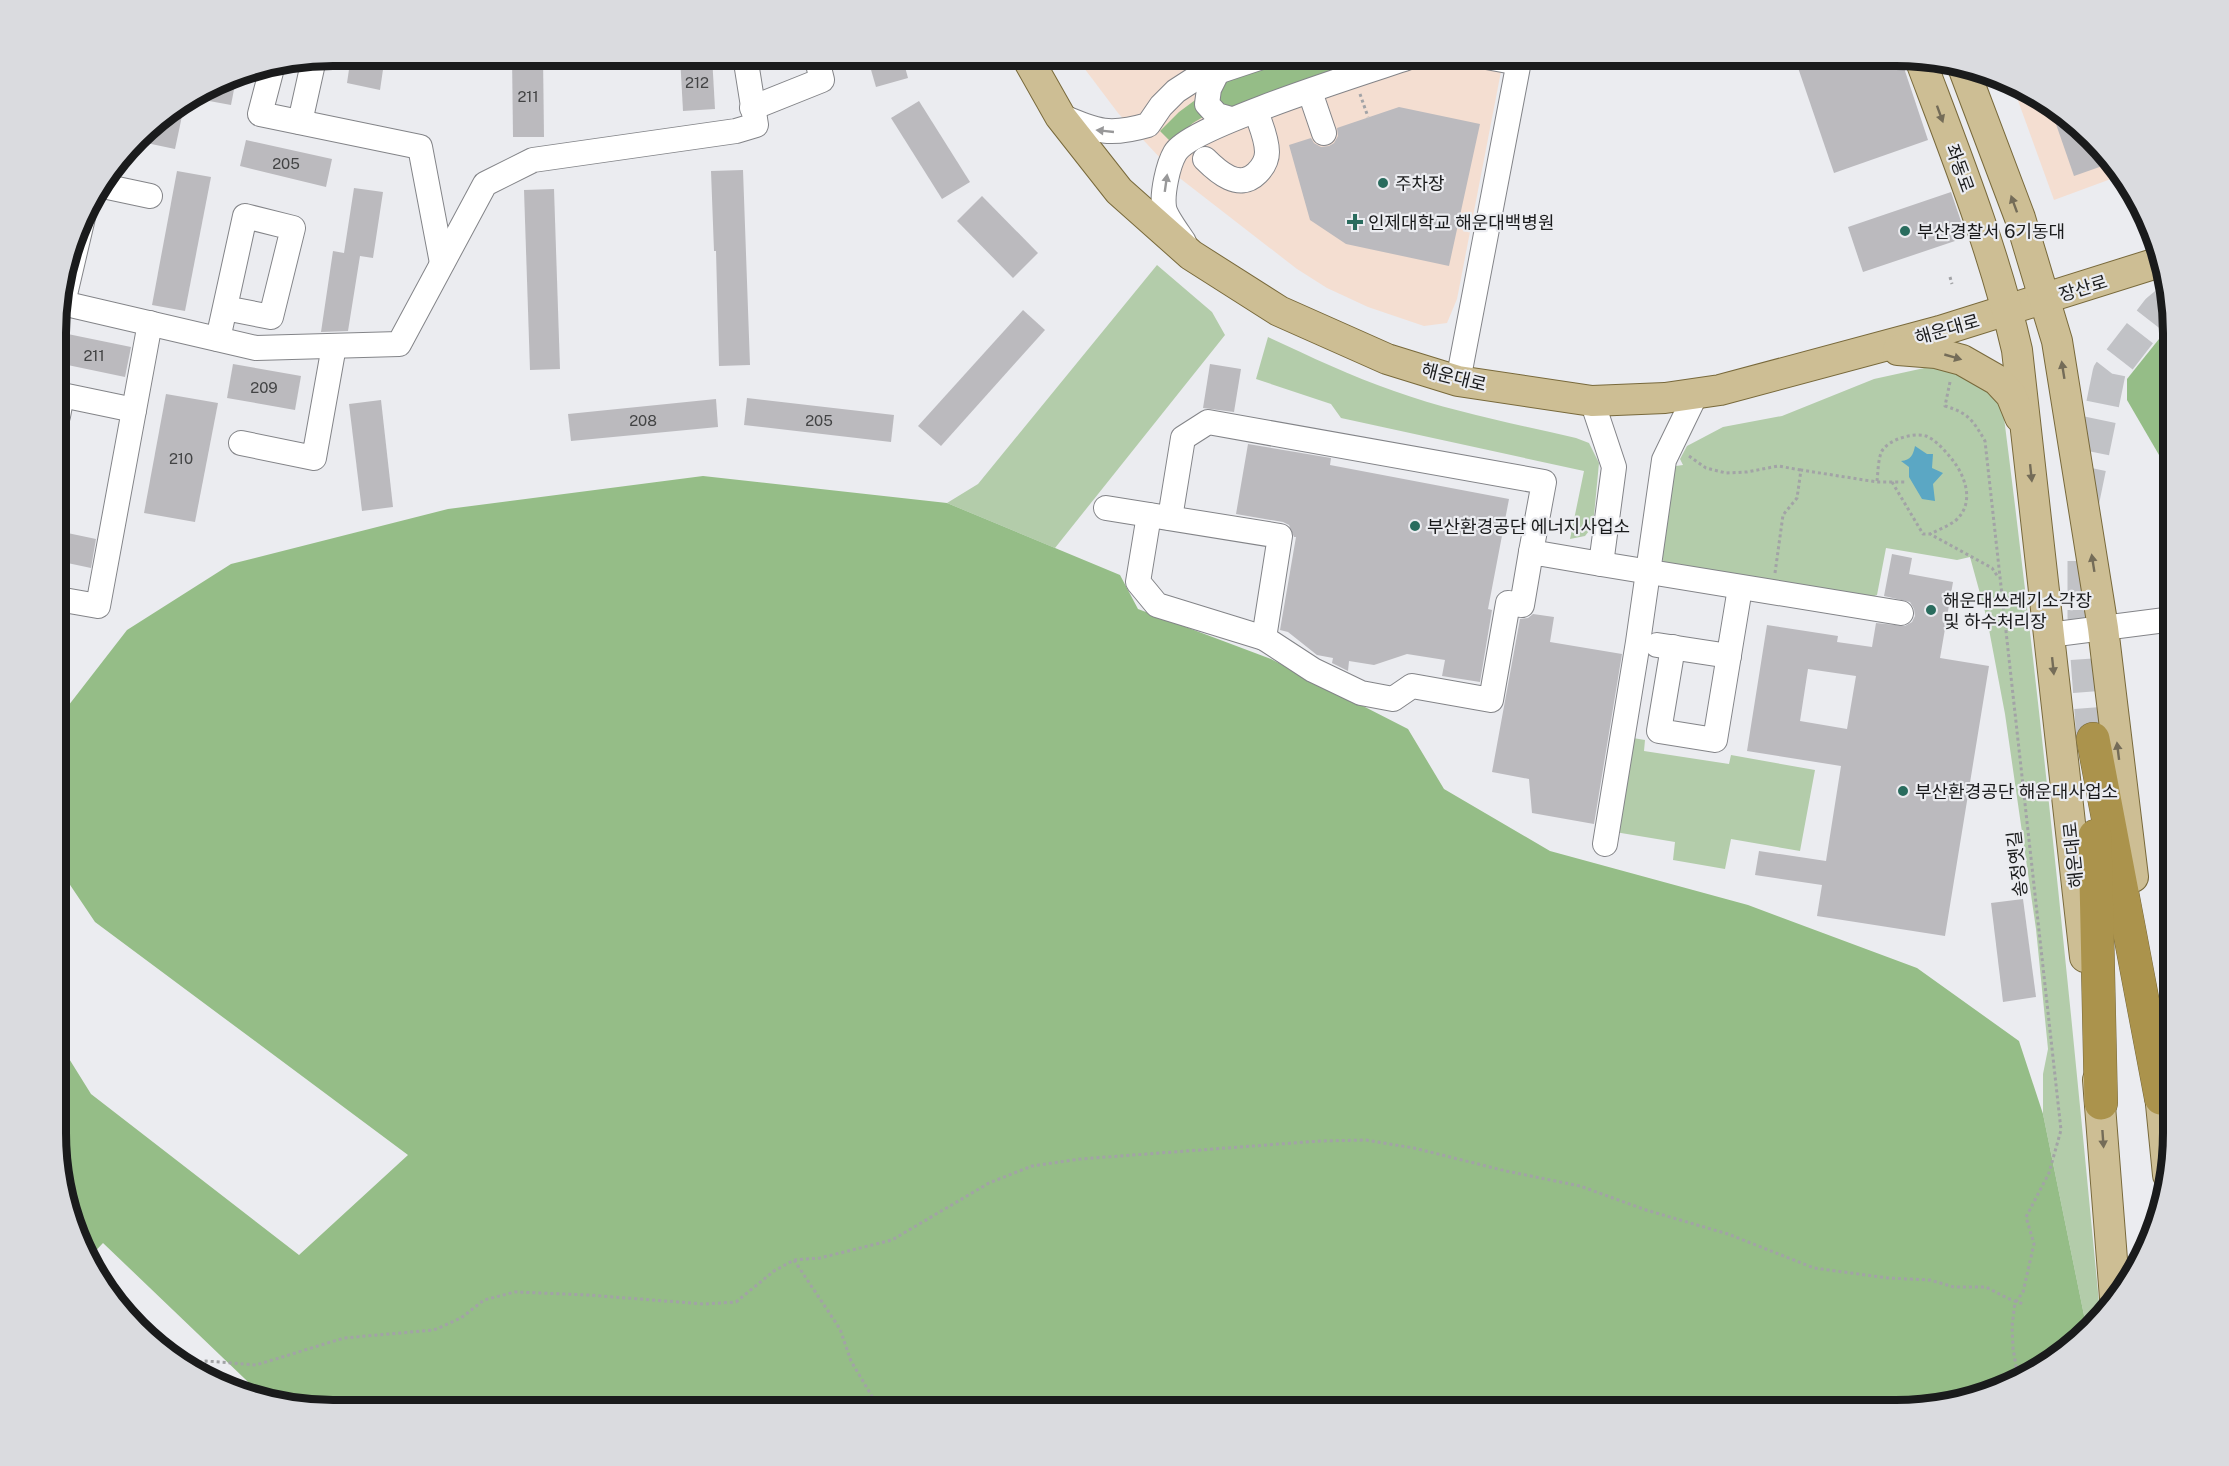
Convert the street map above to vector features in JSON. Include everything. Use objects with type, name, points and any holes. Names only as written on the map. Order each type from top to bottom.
[{"type":"highway","points":[[2101,1103],[2093,739],[2161,1098]]},
{"type":"main road","name":"해운대로","points":[[1032,66],[1060,116],[1119,191],[1191,255],[1279,311],[1387,359],[1458,381],[1592,401],[1665,398],[1720,390],[2008,311],[2017,350],[2027,434],[2101,1103],[2114,1287]]},
{"type":"main road","name":"좌동로","points":[[1923,68],[1984,231],[2008,311]]},
{"type":"main road","points":[[1967,76],[2020,218],[2061,360],[2103,628],[2163,1120]]},
{"type":"main road","name":"장산로","points":[[2008,311],[2044,299],[2155,272]]},
{"type":"main road","points":[[1874,349],[1936,353],[1962,360],[1997,380],[2011,396],[2027,434]]},
{"type":"street","points":[[68,305],[256,348],[399,344],[484,184],[533,160],[736,131],[756,125],[746,66]]},
{"type":"street","points":[[752,108],[822,80],[818,66]]},
{"type":"street","points":[[1060,116],[1089,129],[1123,132],[1148,125],[1165,117],[1217,73],[1237,66]]},
{"type":"street","points":[[1191,255],[1164,208],[1166,176],[1175,151],[1197,136],[1231,119],[1383,66]]},
{"type":"street","points":[[1458,381],[1519,66]]},
{"type":"street","points":[[300,122],[312,67]]},
{"type":"street","points":[[271,73],[260,114],[420,147],[442,263]]},
{"type":"street","points":[[1217,73],[1209,89],[1207,104],[1217,114],[1231,119]]},
{"type":"street","points":[[1310,92],[1324,133]]},
{"type":"street","points":[[1205,159],[1228,178],[1239,181],[1252,178],[1263,166],[1267,154],[1256,111]]},
{"type":"street","points":[[109,187],[150,196]]},
{"type":"street","points":[[218,339],[225,308]]},
{"type":"street","points":[[66,601],[98,606],[150,323]]},
{"type":"street","points":[[241,443],[314,458],[334,346]]},
{"type":"street","points":[[1605,844],[1638,642],[1664,460],[1696,394]]},
{"type":"street","points":[[66,396],[134,410]]},
{"type":"street","points":[[1592,401],[1614,467],[1601,564]]},
{"type":"street","points":[[1208,422],[1544,482],[1522,605],[1508,603],[1491,700],[1412,686],[1393,699],[1361,693],[1313,670],[1264,638],[1157,605],[1138,582],[1159,517],[1183,438],[1208,422]]},
{"type":"street","points":[[1106,508],[1280,536],[1264,638]]},
{"type":"street","points":[[1531,552],[1901,614]]},
{"type":"street","points":[[1673,647],[1659,731],[1715,740],[1740,588]]},
{"type":"street","points":[[2049,635],[2163,620]]},
{"type":"street","points":[[1638,642],[1729,656]]},
{"type":"path","points":[[1950,277],[1952,285]]},
{"type":"path","name":"송정옛길","points":[[1952,376],[1945,406],[1961,411],[1974,421],[1985,441],[2061,1130],[2049,1173],[2026,1217],[2034,1244],[2023,1292],[2016,1301],[2012,1326],[2017,1371]]},
{"type":"path","points":[[1877,482],[1881,452],[1893,441],[1911,435],[1926,436],[1942,448],[1960,469],[1967,489],[1965,505],[1956,520],[1930,534],[1923,534],[1892,482]]},
{"type":"path","points":[[1674,439],[1687,449],[1689,457],[1706,468],[1726,474],[1778,466],[1877,482],[1906,482]]},
{"type":"path","points":[[1773,593],[1783,515],[1797,498],[1801,470]]},
{"type":"path","points":[[1930,534],[1992,568],[1999,578]]},
{"type":"path","points":[[197,1362],[206,1361],[256,1365],[344,1338],[434,1330],[461,1318],[484,1300],[515,1292],[704,1304],[736,1302],[774,1271],[794,1260],[820,1257],[892,1240],[989,1183],[1032,1166],[1080,1158],[1320,1141],[1366,1140],[1414,1148],[1506,1171],[1581,1186],[1646,1210],[1728,1234],[1814,1268],[1888,1278],[1930,1280],[1954,1287],[1986,1287],[2024,1304]]},
{"type":"path","points":[[794,1260],[840,1329],[851,1361],[874,1400]]},
{"type":"shaded area","name":"인제대학교 해운대백병원","points":[[1083,66],[1502,66],[1457,299],[1447,323],[1424,326],[1368,307],[1327,288],[1297,269],[1177,176],[1118,113]]},
{"type":"shaded area","points":[[2016,95],[2044,111],[2072,132],[2097,157],[2113,178],[2054,200]]},
{"type":"green space","points":[[1263,66],[1352,66],[1229,109],[1219,106],[1219,81]]},
{"type":"green space","points":[[1202,95],[1208,114],[1193,123],[1171,142],[1160,131],[1179,112]]},
{"type":"green space","points":[[1157,265],[1212,312],[1225,335],[1055,548],[947,503],[978,484]]},
{"type":"green space","points":[[2163,336],[2163,462],[2127,400],[2127,379]]},
{"type":"green space","points":[[1268,337],[1346,372],[1416,398],[1589,443],[1599,463],[1593,526],[1585,536],[1570,539],[1584,471],[1341,418],[1331,404],[1256,379]]},
{"type":"green space","points":[[1938,365],[1959,369],[2002,402],[2067,971],[2099,1306],[2085,1322],[2043,1114],[2043,1074],[2048,1049],[2036,929],[2005,714],[1987,619],[1970,557],[1957,560],[1886,548],[1877,595],[1869,598],[1664,562],[1660,556],[1671,476],[1676,466],[1683,465],[1680,459],[1687,446],[1723,427],[1782,416],[1874,379]]},
{"type":"green space","points":[[703,476],[947,503],[1120,575],[1138,609],[1271,659],[1408,729],[1444,789],[1550,851],[1748,905],[1917,968],[2019,1041],[2043,1114],[2085,1322],[2059,1345],[2030,1364],[1998,1380],[1948,1395],[1896,1400],[333,1400],[298,1398],[255,1388],[103,1243],[95,1252],[80,1219],[68,1168],[66,1054],[91,1094],[299,1255],[408,1155],[95,922],[66,879],[66,709],[127,630],[231,564],[448,509]]},
{"type":"green space","points":[[1633,738],[1645,740],[1644,751],[1729,764],[1731,755],[1815,770],[1800,851],[1731,839],[1725,869],[1673,860],[1675,842],[1615,832]]},
{"type":"water","points":[[1915,446],[1927,454],[1933,454],[1932,468],[1943,473],[1933,484],[1935,501],[1922,499],[1909,477],[1909,467],[1901,461],[1911,456]]},
{"type":"building","points":[[350,66],[384,66],[380,90],[347,83]]},
{"type":"building","points":[[512,66],[543,66],[544,137],[513,137]]},
{"type":"building","points":[[681,66],[713,66],[715,109],[683,111]]},
{"type":"building","points":[[870,66],[905,66],[908,78],[876,87]]},
{"type":"building","points":[[1797,66],[1903,66],[1928,140],[1834,173]]},
{"type":"building","points":[[235,85],[231,105],[203,100]]},
{"type":"building","points":[[919,101],[970,182],[942,199],[891,118]]},
{"type":"building","name":"주차장","points":[[1399,107],[1480,124],[1449,266],[1346,244],[1310,220],[1289,145],[1311,138],[1321,147],[1329,146],[1338,136],[1337,128]]},
{"type":"building","points":[[179,115],[182,116],[175,149],[145,143]]},
{"type":"building","points":[[2054,117],[2085,144],[2104,165],[2074,176]]},
{"type":"building","points":[[246,140],[332,159],[326,187],[240,166]]},
{"type":"building","points":[[743,170],[750,365],[719,366],[711,171]]},
{"type":"building","points":[[177,171],[211,177],[185,311],[152,305]]},
{"type":"building","points":[[354,188],[383,192],[373,258],[360,256],[348,331],[321,332],[333,251],[344,253]]},
{"type":"building","points":[[554,189],[560,369],[530,370],[524,190]]},
{"type":"building","name":"부산경찰서 6기동대","points":[[1951,192],[1964,230],[1952,234],[1955,241],[1863,272],[1848,227]]},
{"type":"building","points":[[982,196],[1038,253],[1013,278],[957,221]]},
{"type":"building","points":[[1023,310],[1045,330],[941,446],[918,426]]},
{"type":"building","points":[[66,334],[131,347],[125,377],[66,365]]},
{"type":"building","points":[[233,364],[301,376],[295,410],[227,398]]},
{"type":"building","points":[[1210,364],[1241,369],[1234,412],[1203,408]]},
{"type":"building","points":[[166,394],[218,403],[195,522],[144,513]]},
{"type":"building","points":[[747,398],[894,415],[891,442],[744,425]]},
{"type":"building","points":[[716,399],[718,427],[571,441],[568,414]]},
{"type":"building","points":[[381,400],[393,507],[362,511],[349,404]]},
{"type":"building","points":[[1248,444],[1331,458],[1330,465],[1509,499],[1488,609],[1492,610],[1480,682],[1442,676],[1445,660],[1407,654],[1374,665],[1349,661],[1348,671],[1332,663],[1333,658],[1317,655],[1288,632],[1280,630],[1296,537],[1289,525],[1283,522],[1236,514]]},
{"type":"building","points":[[66,533],[96,539],[91,568],[66,563]]},
{"type":"building","name":"부산환경공단 해운대사업소","points":[[1892,554],[1912,558],[1909,574],[1953,582],[1940,658],[1989,666],[1945,936],[1817,916],[1822,885],[1755,875],[1759,851],[1826,861],[1841,766],[1747,751],[1767,625],[1838,636],[1837,642],[1872,647],[1876,623],[1905,626],[1912,622],[1915,616],[1910,602],[1884,596]],"holes":[[[1808,669],[1856,676],[1847,729],[1800,721]]]},
{"type":"building","points":[[1533,614],[1554,617],[1550,642],[1622,654],[1594,824],[1532,813],[1529,779],[1492,772],[1520,619],[1528,618]]},
{"type":"building","points":[[2023,899],[2036,997],[2003,1002],[1991,903]]},
{"type":"tunnel","points":[[2083,500],[2109,373],[2162,307]]},
{"type":"tunnel","points":[[2084,561],[2084,616],[2093,739]]},
{"type":"place","name":"주차장","points":[[1383,183]]},
{"type":"place","name":"인제대학교 해운대백병원","points":[[1355,222]]},
{"type":"place","name":"부산경찰서 6기동대","points":[[1905,231]]},
{"type":"place","name":"부산환경공단 에너지사업소","points":[[1415,526]]},
{"type":"place","name":"해운대쓰레기소각장 및 하수처리장","points":[[1931,610]]},
{"type":"place","name":"부산환경공단 해운대사업소","points":[[1903,791]]}]
